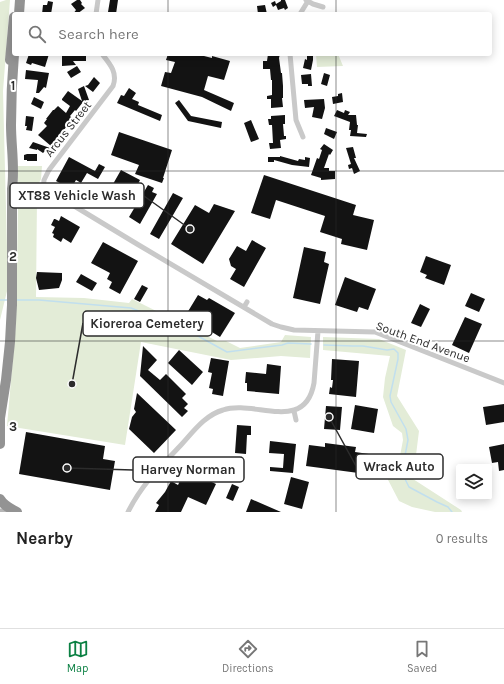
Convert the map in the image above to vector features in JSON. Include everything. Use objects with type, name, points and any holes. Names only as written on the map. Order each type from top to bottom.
[{"type":"highway","points":[[14,12],[16,0]]},
{"type":"highway","points":[[18,12],[20,0]]},
{"type":"highway","points":[[12,40],[7,104],[9,182],[13,191]]},
{"type":"highway","points":[[0,444],[0,417],[3,379],[10,342],[12,301],[14,180],[11,107],[14,56]]},
{"type":"highway","points":[[0,499],[7,507],[17,512]]},
{"type":"main road","points":[[0,512],[11,512]]},
{"type":"street","points":[[96,12],[98,0]]},
{"type":"street","points":[[301,12],[307,1],[323,7]]},
{"type":"street","name":"Arcus Street","points":[[42,192],[44,180],[49,170],[115,82],[115,74],[112,67],[104,56]]},
{"type":"street","points":[[290,56],[296,120],[302,137]]},
{"type":"street","points":[[13,191],[42,192]]},
{"type":"street","name":"South End Avenue","points":[[42,192],[56,195],[272,324],[294,330],[375,332],[503,382]]},
{"type":"street","points":[[244,307],[247,302]]},
{"type":"street","points":[[128,512],[145,484],[155,472],[208,417],[222,410],[237,407],[282,412],[294,411],[306,402],[313,391],[318,331]]},
{"type":"street","points":[[294,411],[296,420]]},
{"type":"green space","points":[[10,0],[3,91],[8,287],[0,320],[0,2]]},
{"type":"green space","points":[[316,56],[339,56],[343,66],[317,67]]},
{"type":"green space","points":[[18,166],[42,166],[41,179],[37,187],[27,188],[18,182]]},
{"type":"green space","points":[[25,198],[37,198],[36,297],[84,298],[129,303],[132,299],[217,341],[226,341],[240,348],[281,342],[285,335],[311,337],[310,358],[281,356],[231,360],[141,342],[125,445],[7,426],[16,323],[18,206]]},
{"type":"green space","points":[[323,337],[379,339],[406,350],[397,396],[419,431],[413,479],[462,512],[435,512],[412,507],[399,501],[386,476],[393,460],[400,456],[403,440],[402,433],[393,426],[383,397],[385,378],[390,356],[323,350]]},
{"type":"building","points":[[77,0],[80,0],[82,3],[81,4],[85,8],[80,12],[74,12],[76,10],[71,4]]},
{"type":"building","points":[[110,0],[118,0],[116,12],[108,12]]},
{"type":"building","points":[[281,0],[285,0],[288,8],[285,10],[284,8],[278,10],[276,5],[273,7],[271,3],[275,1],[276,4]]},
{"type":"building","points":[[48,1],[53,2],[51,12],[42,12],[43,5],[47,5]]},
{"type":"building","points":[[265,5],[267,12],[258,12],[257,6]]},
{"type":"building","points":[[28,56],[48,56],[45,67],[32,63],[31,65],[26,63]]},
{"type":"building","points":[[62,56],[86,56],[86,61],[73,61],[76,65],[62,66]]},
{"type":"building","points":[[167,56],[204,56],[212,58],[212,56],[230,61],[224,80],[208,76],[204,90],[234,103],[231,111],[202,97],[161,86],[165,72],[171,73],[175,62],[166,60]]},
{"type":"building","points":[[268,56],[280,56],[283,86],[283,107],[271,108],[271,99],[267,99],[267,96],[272,95],[272,80],[270,69],[263,69],[263,61],[267,61]]},
{"type":"building","points":[[307,56],[313,56],[311,70],[303,68],[305,59],[307,60]]},
{"type":"building","points":[[77,66],[81,72],[71,78],[67,72]]},
{"type":"building","points":[[26,70],[49,73],[46,88],[44,87],[39,93],[36,93],[38,80],[25,79]]},
{"type":"building","points":[[324,73],[330,75],[327,86],[321,84]]},
{"type":"building","points":[[311,74],[312,86],[302,84],[301,75]]},
{"type":"building","points":[[94,77],[100,83],[93,92],[85,86],[88,85]]},
{"type":"building","points":[[84,86],[89,100],[83,102],[70,116],[73,119],[70,123],[71,124],[68,127],[67,126],[51,146],[38,135],[47,126],[44,123],[46,119],[58,106],[66,113],[70,106],[62,99],[68,91],[82,101],[78,89]]},
{"type":"building","points":[[129,88],[136,93],[132,99],[139,102],[138,105],[162,115],[160,121],[117,103],[121,95],[124,96]]},
{"type":"building","points":[[342,93],[343,102],[333,104],[332,97],[338,96],[338,94]]},
{"type":"building","points":[[34,97],[44,102],[41,109],[31,104]]},
{"type":"building","points":[[324,99],[325,108],[322,119],[312,117],[314,107],[305,108],[304,100]]},
{"type":"building","points":[[179,100],[191,116],[222,122],[221,128],[188,121],[175,103]]},
{"type":"building","points":[[337,110],[344,113],[345,110],[350,112],[348,115],[356,115],[358,125],[357,133],[367,134],[366,137],[350,136],[350,122],[334,116]]},
{"type":"building","points":[[285,115],[285,124],[283,124],[284,136],[286,136],[286,139],[280,140],[281,148],[270,149],[269,143],[273,143],[272,125],[269,125],[268,119],[271,119],[271,116]]},
{"type":"building","points":[[26,116],[34,117],[32,131],[26,130]]},
{"type":"building","points":[[251,120],[259,139],[251,142],[244,123]]},
{"type":"building","points":[[326,128],[337,132],[334,139],[324,134]]},
{"type":"building","points":[[119,132],[172,150],[162,183],[135,174],[139,165],[111,155]]},
{"type":"building","points":[[33,142],[50,148],[43,153],[37,149],[29,148]]},
{"type":"building","points":[[324,144],[333,150],[330,155],[329,154],[324,168],[329,168],[329,171],[335,171],[335,179],[321,180],[321,178],[311,175],[317,158],[319,159],[322,150],[320,149]]},
{"type":"building","points":[[353,147],[356,158],[354,158],[360,171],[354,174],[352,168],[349,169],[348,165],[351,164],[346,148]]},
{"type":"building","points":[[37,154],[37,161],[24,160],[24,155]]},
{"type":"building","points":[[280,156],[298,161],[299,159],[305,160],[305,157],[310,158],[309,167],[292,165],[274,160],[274,162],[268,162],[268,157]]},
{"type":"building","points":[[69,157],[95,171],[99,164],[105,167],[98,179],[87,173],[81,183],[76,180],[71,189],[56,181]]},
{"type":"building","points":[[121,170],[140,180],[129,202],[109,191]]},
{"type":"building","points":[[264,175],[356,205],[353,215],[374,220],[367,250],[341,244],[342,239],[320,232],[325,216],[276,200],[270,219],[251,213]]},
{"type":"building","points":[[148,185],[154,188],[152,192],[157,194],[140,224],[129,217]]},
{"type":"building","points":[[173,193],[183,198],[159,239],[150,234]]},
{"type":"building","points":[[214,204],[235,211],[203,264],[171,244],[195,205],[209,213]]},
{"type":"building","points":[[61,216],[80,227],[71,243],[63,238],[61,242],[53,237],[54,234],[52,233],[55,227],[51,225],[54,219],[59,221]]},
{"type":"building","points":[[252,240],[266,248],[244,287],[230,279],[236,269],[231,266],[229,259],[237,246],[246,251]]},
{"type":"building","points":[[103,242],[138,261],[120,294],[109,288],[112,282],[107,279],[110,273],[91,263]]},
{"type":"building","points":[[304,247],[326,252],[324,262],[329,264],[320,304],[293,298]]},
{"type":"building","points":[[426,256],[451,265],[444,285],[425,278],[427,275],[420,272]]},
{"type":"building","points":[[37,272],[62,273],[62,280],[59,288],[39,290],[36,278]]},
{"type":"building","points":[[81,274],[97,283],[92,291],[76,282]]},
{"type":"building","points":[[345,277],[376,289],[368,310],[359,307],[357,312],[335,305]]},
{"type":"building","points":[[142,285],[148,288],[140,302],[134,299]]},
{"type":"building","points":[[471,293],[485,299],[479,312],[465,306]]},
{"type":"building","points":[[198,295],[207,300],[209,298],[235,313],[220,337],[194,321],[196,318],[187,313]]},
{"type":"building","points":[[420,304],[430,309],[421,327],[411,323]]},
{"type":"building","points":[[465,317],[482,324],[469,353],[452,345]]},
{"type":"building","points":[[143,346],[157,360],[148,370],[160,380],[166,374],[186,394],[182,398],[188,404],[184,408],[188,411],[182,417],[140,376]]},
{"type":"building","points":[[179,350],[203,372],[192,385],[168,363]]},
{"type":"building","points":[[211,358],[229,361],[223,396],[212,394],[213,389],[209,388],[212,373],[208,372]]},
{"type":"building","points":[[332,359],[359,361],[356,397],[329,394],[330,387],[332,388],[333,380],[331,380]]},
{"type":"building","points":[[267,364],[281,366],[279,394],[247,391],[247,383],[245,383],[246,372],[266,374]]},
{"type":"building","points":[[137,393],[176,430],[154,453],[129,429],[132,417],[136,412],[134,409]]},
{"type":"building","points":[[504,404],[504,422],[486,425],[483,407]]},
{"type":"building","points":[[355,405],[378,409],[374,433],[351,429]]},
{"type":"building","points":[[326,406],[342,407],[340,430],[324,429]]},
{"type":"building","points":[[237,425],[251,426],[251,435],[247,435],[246,454],[235,453]]},
{"type":"building","points":[[26,432],[105,446],[103,459],[115,461],[110,490],[19,474]]},
{"type":"building","points":[[270,441],[296,444],[293,473],[270,471],[270,467],[283,468],[284,454],[269,453]]},
{"type":"building","points":[[325,443],[356,447],[355,452],[369,454],[366,474],[306,466],[309,445],[325,447]]},
{"type":"building","points":[[504,444],[504,470],[499,471],[498,462],[492,463],[489,447]]},
{"type":"building","points":[[186,468],[198,473],[197,475],[216,484],[206,505],[188,497],[181,512],[155,512],[159,505],[156,503],[165,492],[171,481],[178,485]]},
{"type":"building","points":[[291,477],[309,482],[302,509],[284,504]]},
{"type":"building","points":[[232,484],[239,487],[233,501],[226,498]]},
{"type":"building","points":[[251,499],[281,512],[246,512]]},
{"type":"waterway","points":[[0,300],[8,300]]},
{"type":"waterway","points":[[16,300],[39,300],[131,308],[187,330],[227,352],[288,343],[311,344]]},
{"type":"waterway","points":[[324,345],[363,346],[387,350],[394,349],[398,353],[390,396],[391,402],[406,429],[408,440],[403,466],[403,475],[409,487],[448,507],[452,512]]},
{"type":"place","name":"XT88 Vehicle Wash","points":[[190,229]]},
{"type":"place","name":"Kioreroa Cemetery","points":[[72,384]]},
{"type":"place","name":"Wrack Auto","points":[[329,417]]},
{"type":"place","name":"Harvey Norman","points":[[67,468]]}]
